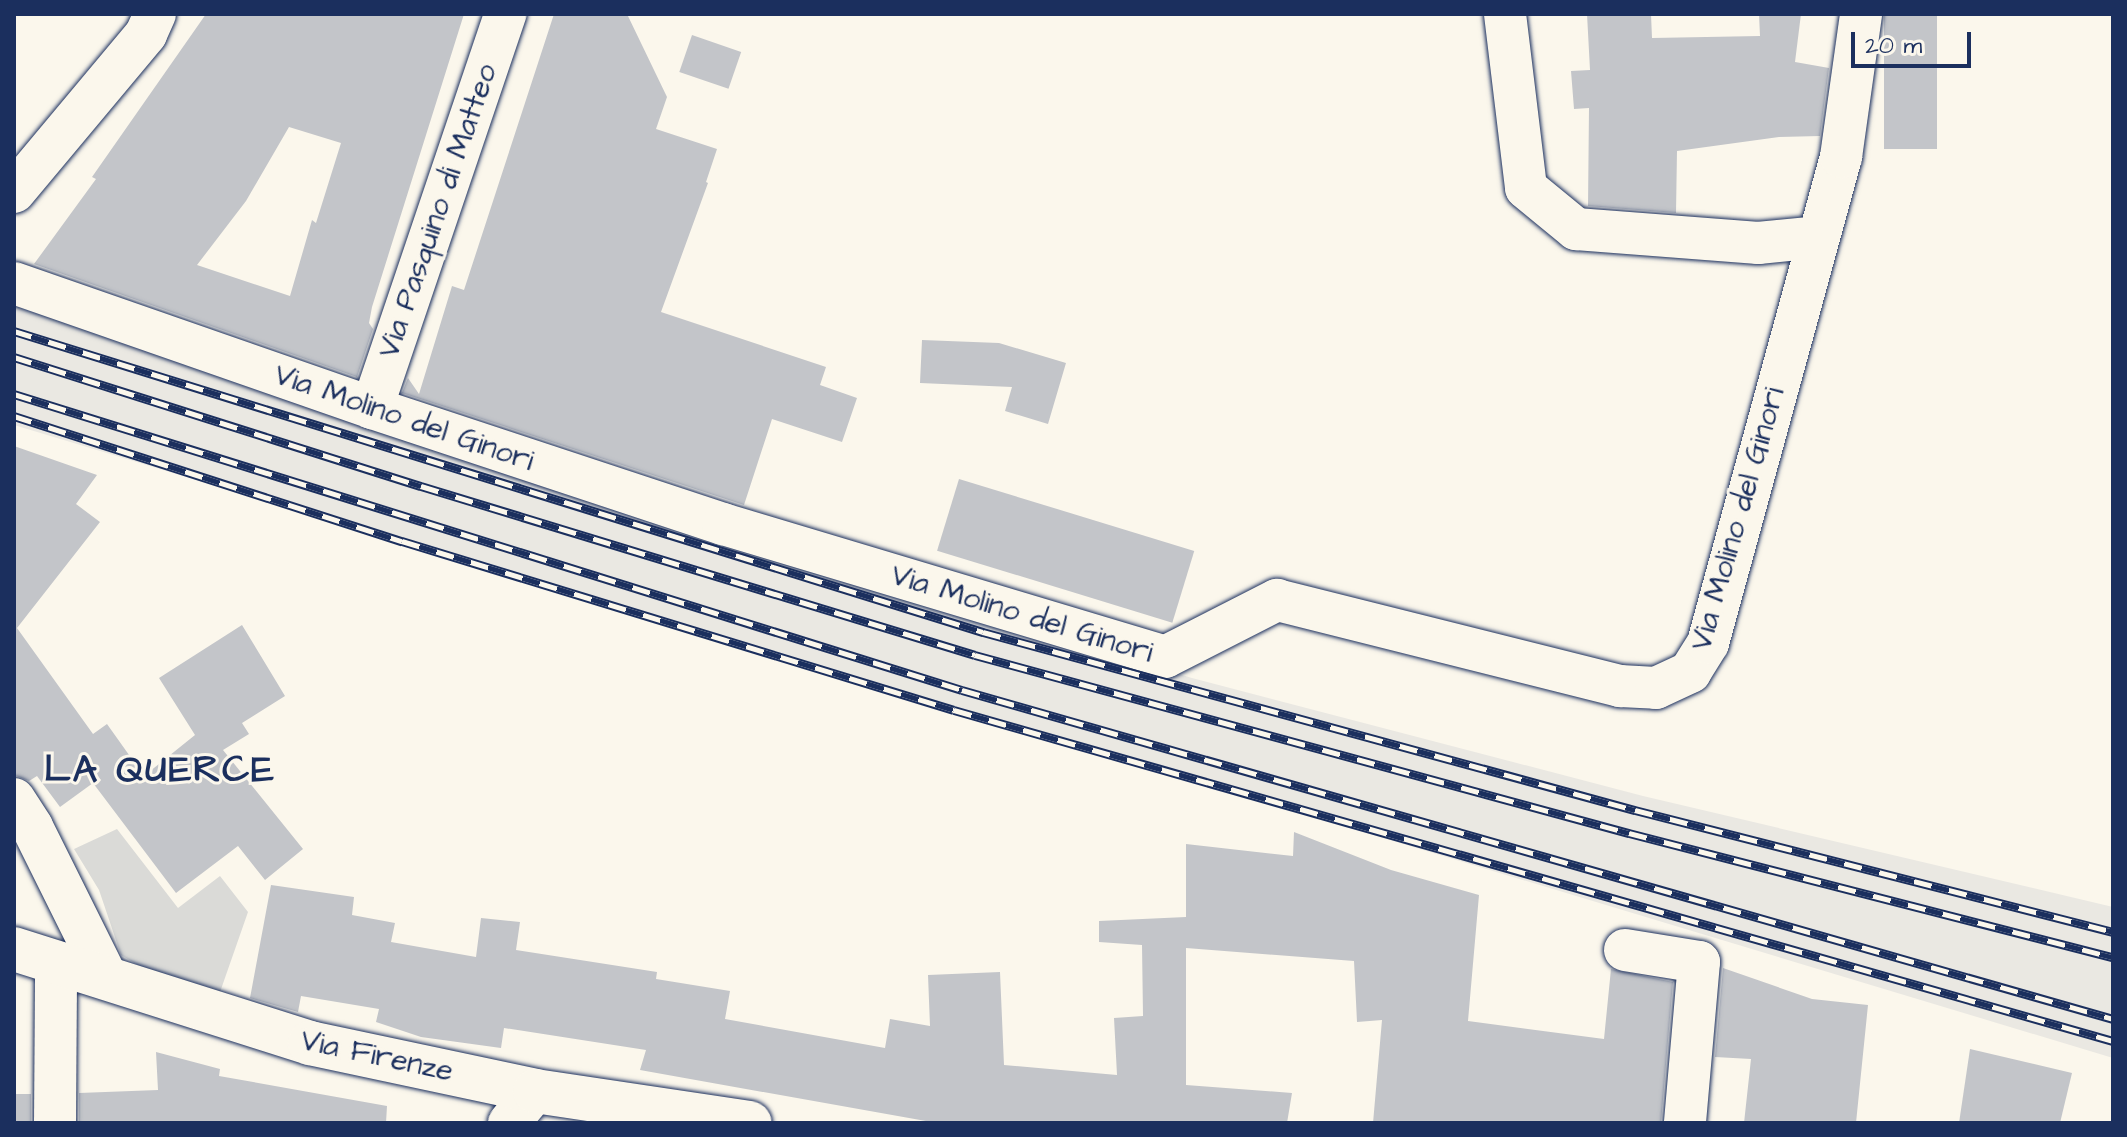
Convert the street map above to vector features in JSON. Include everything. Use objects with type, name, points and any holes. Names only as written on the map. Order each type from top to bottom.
[{"type":"main road","name":"Via Firenze","points":[[14,949],[522,1107],[750,1123]]},
{"type":"street","points":[[14,192],[146,34],[155,14]]},
{"type":"street","name":"Via Pasquino di Matteo","points":[[372,408],[505,14]]},
{"type":"street","points":[[1505,14],[1526,188],[1576,229],[1758,243],[1818,237]]},
{"type":"street","name":"Via Molino del Ginori","points":[[14,283],[372,408],[723,524],[1165,657],[1277,600],[1620,686],[1656,688],[1690,672],[1708,643],[1841,157],[1861,14]]},
{"type":"street","points":[[14,799],[32,827],[107,978]]},
{"type":"street","points":[[1625,950],[1699,962],[1685,1123]]},
{"type":"street","points":[[55,1123],[56,962]]},
{"type":"shaded area","points":[[14,306],[524,476],[1192,678],[1643,796],[2113,907],[2113,1058],[14,425]]},
{"type":"shaded area","points":[[117,829],[178,908],[220,876],[248,912],[219,995],[164,980],[121,955],[99,890],[74,849]]},
{"type":"building","points":[[206,14],[464,14],[372,307],[369,323],[373,329],[357,377],[34,264],[96,179],[92,177]],"holes":[[[289,127],[341,143],[316,223],[312,220],[290,296],[197,265],[246,201]]]},
{"type":"building","points":[[554,14],[627,14],[667,97],[656,129],[717,149],[708,183],[661,312],[826,367],[820,385],[857,398],[842,442],[772,419],[744,505],[402,393],[408,378],[419,394],[452,286],[464,290]]},
{"type":"building","points":[[1587,14],[1651,14],[1652,38],[1760,36],[1759,14],[1801,14],[1795,62],[1829,68],[1820,136],[1779,137],[1677,151],[1676,213],[1588,206],[1589,108],[1574,109],[1571,71],[1590,70]]},
{"type":"building","points":[[1884,14],[1937,14],[1937,149],[1884,149]]},
{"type":"building","points":[[692,35],[741,52],[728,89],[679,72]]},
{"type":"building","points":[[922,340],[999,343],[1066,363],[1048,424],[1005,411],[1012,387],[920,383]]},
{"type":"building","points":[[14,446],[97,475],[76,504],[100,522],[17,628],[93,734],[107,724],[144,776],[195,735],[159,678],[242,625],[285,696],[242,723],[249,734],[223,750],[303,849],[265,880],[238,846],[176,893],[93,783],[60,807],[37,776],[29,781],[14,775]]},
{"type":"building","points":[[959,479],[1194,551],[1172,623],[937,551]]},
{"type":"building","points":[[1294,832],[1391,870],[1479,895],[1468,1021],[1604,1039],[1611,969],[1673,982],[1661,1123],[1373,1123],[1382,1020],[1357,1022],[1354,961],[1186,948],[1186,1085],[1292,1093],[1287,1123],[937,1123],[640,1070],[646,1050],[504,1028],[501,1048],[421,1037],[376,1022],[379,1009],[301,996],[298,1012],[250,998],[271,885],[354,897],[352,915],[395,923],[391,942],[476,957],[481,918],[520,922],[516,950],[657,972],[656,979],[730,991],[725,1019],[885,1048],[890,1019],[930,1026],[928,975],[1000,972],[1004,1065],[1117,1075],[1114,1018],[1143,1016],[1142,945],[1099,942],[1099,921],[1186,917],[1186,844],[1293,856]]},
{"type":"building","points":[[1723,968],[1812,999],[1868,1005],[1856,1123],[1744,1123],[1751,1059],[1715,1057]]},
{"type":"building","points":[[1970,1049],[2072,1073],[2060,1123],[1959,1123]]},
{"type":"building","points":[[156,1052],[220,1069],[219,1076],[387,1106],[386,1123],[79,1123],[79,1093],[158,1090]]},
{"type":"building","points":[[14,1094],[31,1094],[31,1123],[14,1123]]},
{"type":"railway","points":[[14,331],[983,632],[1635,810],[2113,932]]},
{"type":"railway","points":[[14,357],[421,486],[975,655],[1629,833],[2113,957]]},
{"type":"railway","points":[[14,394],[962,690],[2113,1019]]},
{"type":"railway","points":[[14,416],[402,541],[954,710],[2113,1041]]},
{"type":"district","name":"LA QUERCE","points":[[160,771]]}]
